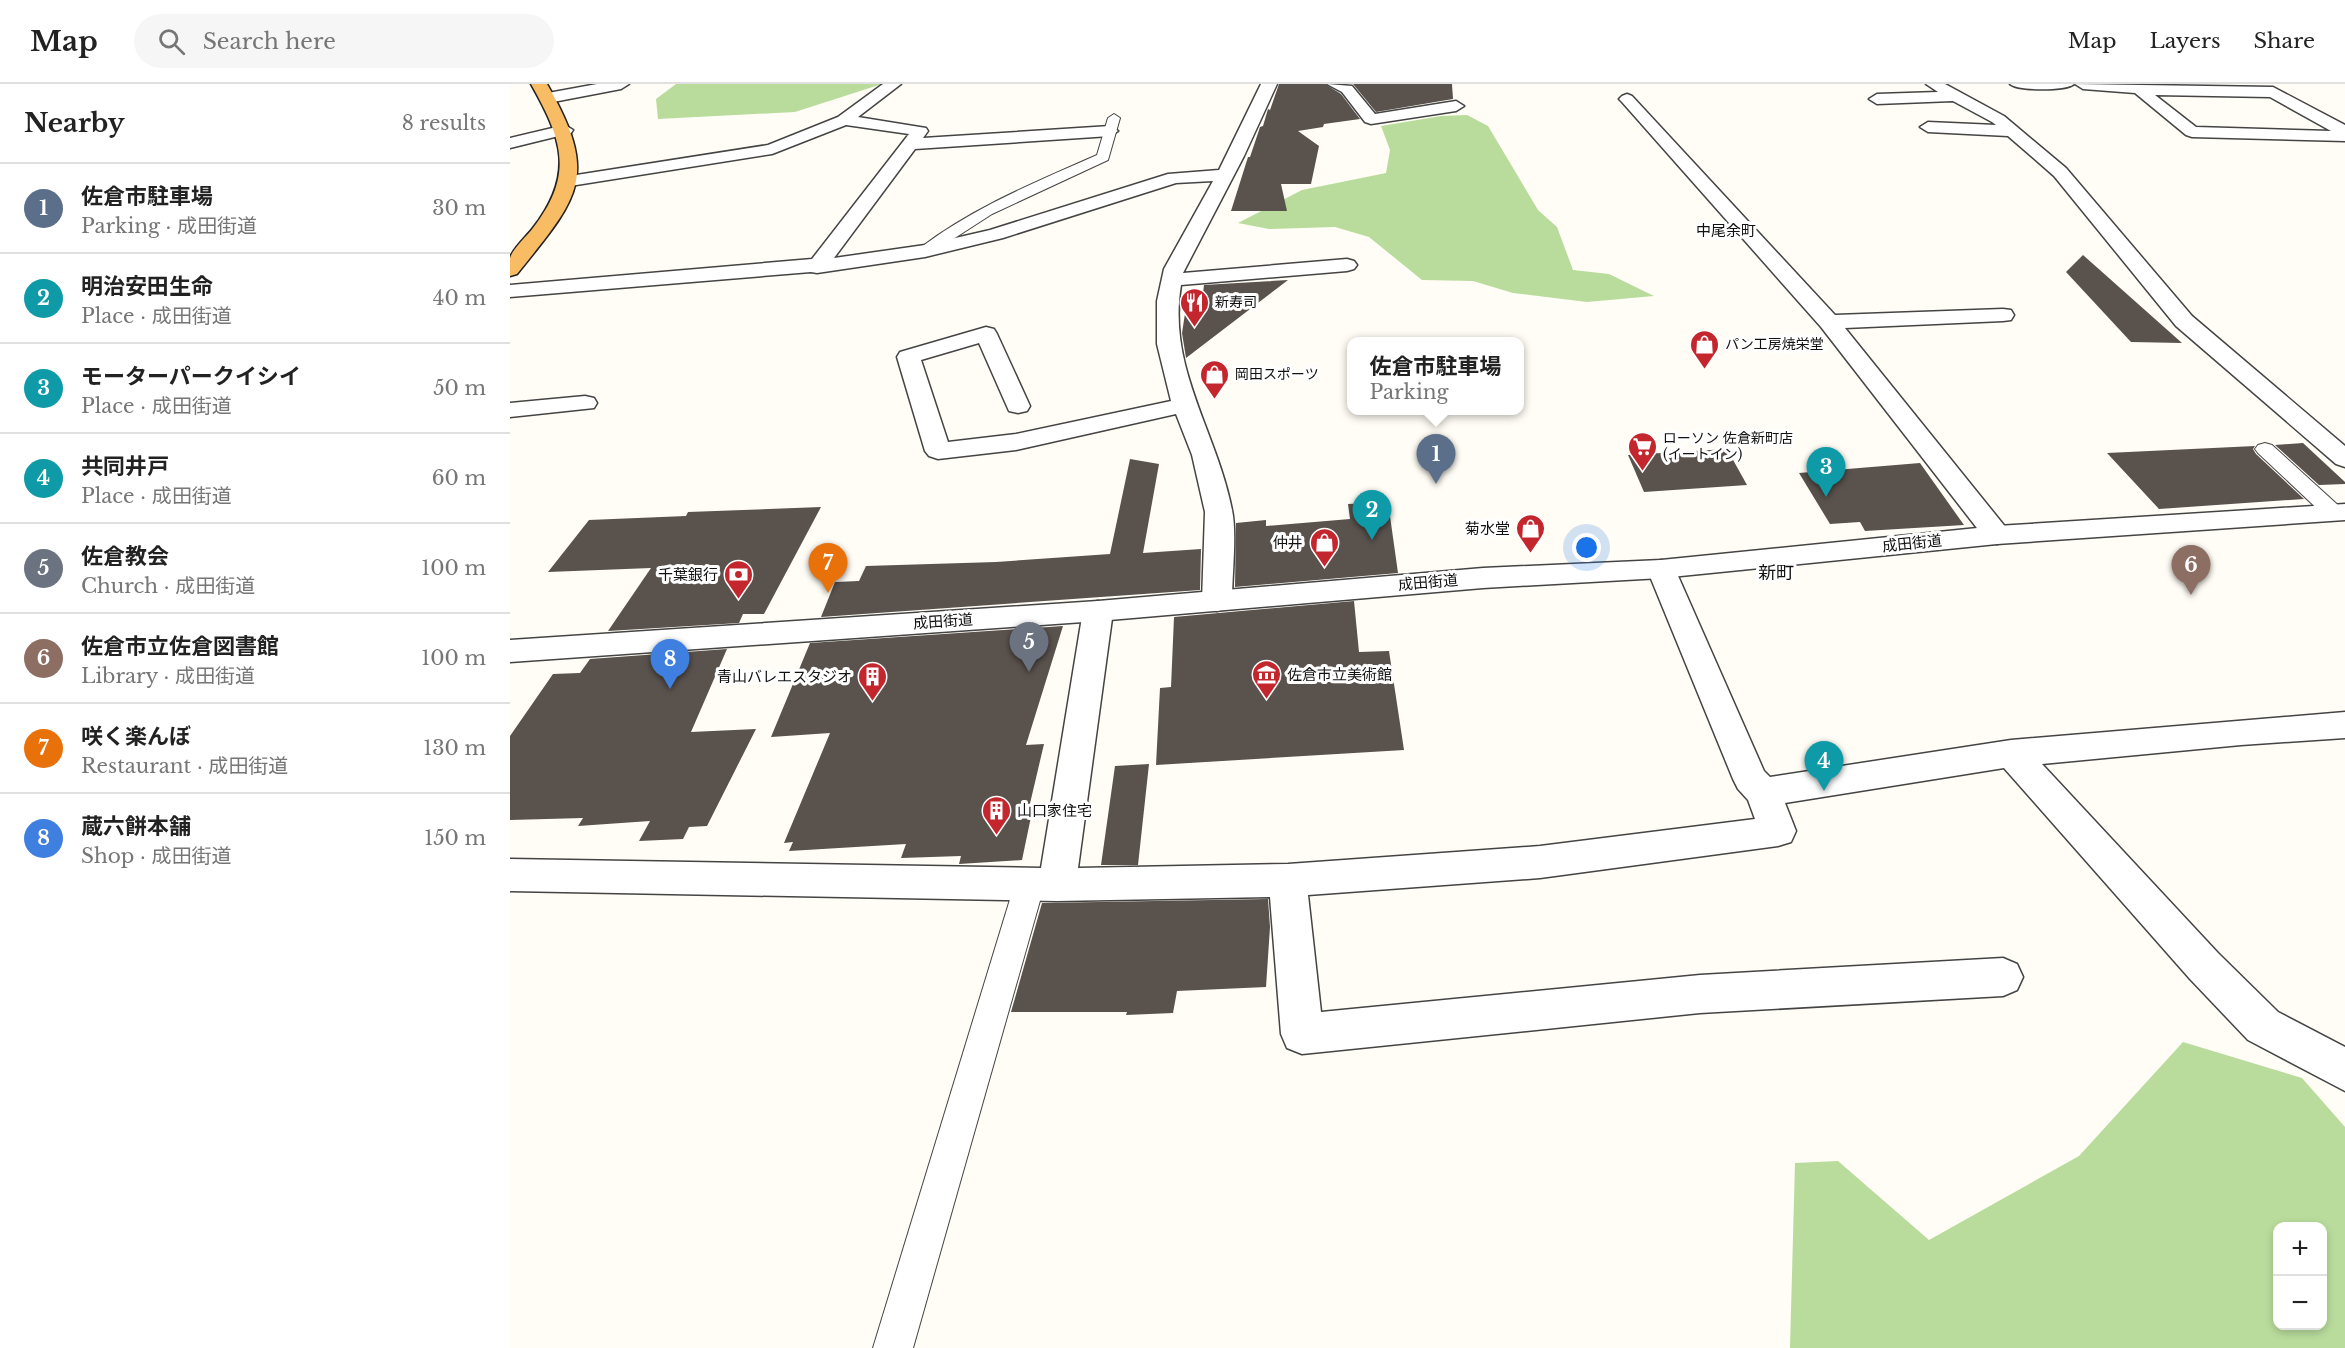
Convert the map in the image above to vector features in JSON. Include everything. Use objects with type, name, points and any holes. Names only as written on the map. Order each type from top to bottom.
[{"type":"highway","points":[[510,270],[559,204],[570,181],[571,164],[565,130],[544,91]]},
{"type":"street","points":[[544,91],[621,84]]},
{"type":"street","points":[[570,181],[772,149],[844,120],[892,84]]},
{"type":"street","points":[[1217,601],[1219,512],[1205,455],[1185,405],[1168,344],[1168,301],[1174,269],[1269,84]]},
{"type":"street","points":[[1335,84],[1347,89],[1371,119],[1456,106]]},
{"type":"street","points":[[1934,84],[1998,119],[2060,172],[2184,321],[2345,459]]},
{"type":"street","points":[[2018,84],[2066,84]]},
{"type":"street","points":[[2083,84],[2139,89],[2272,92],[2345,134]]},
{"type":"street","points":[[2139,89],[2192,132],[2345,134]]},
{"type":"street","points":[[1877,99],[1958,96]]},
{"type":"street","points":[[1627,99],[1829,322],[1997,534]]},
{"type":"street","points":[[817,267],[920,131],[844,120]]},
{"type":"street","points":[[912,144],[1112,125]]},
{"type":"street","points":[[1928,127],[2014,131]]},
{"type":"street","points":[[510,142],[565,130]]},
{"type":"street","points":[[510,291],[817,267],[925,251],[996,234],[1174,178],[1224,175]]},
{"type":"street","points":[[1172,280],[1347,265]]},
{"type":"street","points":[[1829,322],[2003,315]]},
{"type":"street","points":[[1018,406],[986,334],[908,357],[938,451],[1016,442],[1185,405]]},
{"type":"street","points":[[510,410],[585,403]]},
{"type":"street","name":"成田街道","points":[[510,651],[1098,611],[1483,578],[1661,568],[1997,534],[2339,512]]},
{"type":"street","points":[[510,875],[1043,884],[1287,880],[1540,862],[1778,831],[1763,792],[1750,779],[1661,568]]},
{"type":"street","points":[[1043,884],[1098,611]]},
{"type":"street","points":[[1763,792],[2011,753],[2345,725]]},
{"type":"street","points":[[2011,753],[2204,966],[2263,1026],[2345,1070]]},
{"type":"street","points":[[1287,880],[1302,1034],[1700,994],[2003,978]]},
{"type":"lane","points":[[925,251],[942,237],[1009,201],[1102,157],[1112,125]]},
{"type":"lane","points":[[2265,449],[2339,512]]},
{"type":"lane","points":[[893,1348],[1043,884]]},
{"type":"green space","points":[[676,84],[882,84],[795,112],[658,119],[656,99]]},
{"type":"green space","points":[[1467,115],[1488,126],[1538,210],[1557,227],[1573,270],[1609,274],[1654,296],[1587,302],[1513,293],[1473,281],[1422,280],[1369,237],[1335,227],[1269,229],[1238,223],[1302,190],[1386,173],[1390,150],[1381,126],[1441,116]]},
{"type":"green space","points":[[2183,1042],[2302,1078],[2345,1127],[2345,1348],[1790,1348],[1795,1163],[1838,1161],[1929,1240],[2079,1156]]},
{"type":"building","points":[[1279,84],[1325,84],[1341,94],[1360,119],[1324,124],[1323,127],[1298,131],[1319,146],[1311,184],[1281,184],[1287,211],[1231,211],[1248,157],[1250,157],[1260,127],[1263,126],[1268,109],[1270,110]]},
{"type":"building","points":[[1353,84],[1452,84],[1453,99],[1376,112]]},
{"type":"building","points":[[2083,255],[2182,343],[2131,342],[2066,272]]},
{"type":"building","points":[[1288,280],[1186,358],[1182,333],[1188,294],[1203,293],[1204,285]]},
{"type":"building","points":[[2303,443],[2345,484],[2319,485],[2275,445]]},
{"type":"building","points":[[2255,446],[2253,449],[2256,454],[2304,499],[2159,509],[2107,453]]},
{"type":"building","points":[[1727,449],[1747,485],[1644,492],[1628,455]]},
{"type":"building","points":[[1130,459],[1159,464],[1143,553],[1201,549],[1200,590],[821,617],[835,582],[859,581],[866,566],[996,562],[1110,554]]},
{"type":"building","points":[[1920,463],[1964,525],[1865,531],[1860,522],[1830,524],[1799,473]]},
{"type":"building","points":[[1388,502],[1398,573],[1235,587],[1236,523],[1266,520],[1266,526],[1350,519],[1348,504]]},
{"type":"building","points":[[821,507],[764,614],[743,614],[739,623],[608,631],[651,568],[548,572],[589,520],[686,516],[688,512]]},
{"type":"building","points":[[1354,601],[1359,652],[1389,651],[1404,750],[1156,765],[1160,688],[1171,687],[1174,617]]},
{"type":"building","points":[[1063,626],[1026,745],[1044,744],[1028,812],[1032,812],[1022,860],[959,864],[961,856],[901,858],[906,844],[789,851],[793,842],[784,843],[830,733],[771,737],[810,643]]},
{"type":"building","points":[[727,649],[691,732],[756,729],[707,826],[689,827],[683,839],[639,841],[650,821],[578,826],[583,818],[510,820],[510,736],[553,674],[580,673],[590,659]]},
{"type":"building","points":[[1149,764],[1138,865],[1101,865],[1115,766]]},
{"type":"building","points":[[1268,899],[1270,927],[1266,987],[1177,991],[1173,1013],[1126,1015],[1127,1012],[1011,1012],[1042,903]]},
{"type":"place","name":"新寿司","points":[[1194,328]]},
{"type":"place","name":"パン工房焼栄堂","points":[[1704,370]]},
{"type":"place","name":"岡田スポーツ","points":[[1214,400]]},
{"type":"place","name":"ローソン 佐倉新町店 (イートイン)","points":[[1642,472]]},
{"type":"place","name":"佐倉市駐車場","points":[[1436,484]]},
{"type":"place","name":"モーターパークイシイ","points":[[1826,497]]},
{"type":"place","name":"明治安田生命","points":[[1372,540]]},
{"type":"place","name":"菊水堂","points":[[1531,554]]},
{"type":"place","name":"仲井","points":[[1324,568]]},
{"type":"place","name":"咲く楽んぼ","points":[[828,593]]},
{"type":"place","name":"佐倉市立佐倉図書館","points":[[2191,595]]},
{"type":"place","name":"千葉銀行","points":[[739,600]]},
{"type":"place","name":"佐倉教会","points":[[1029,672]]},
{"type":"place","name":"蔵六餅本舗","points":[[670,689]]},
{"type":"place","name":"佐倉市立美術館","points":[[1266,700]]},
{"type":"place","name":"青山バレエスタジオ","points":[[873,702]]},
{"type":"place","name":"共同井戸","points":[[1824,791]]},
{"type":"place","name":"山口家住宅","points":[[996,836]]},
{"type":"district","name":"中尾余町","points":[[1726,230]]},
{"type":"district","name":"新町","points":[[1776,573]]}]
